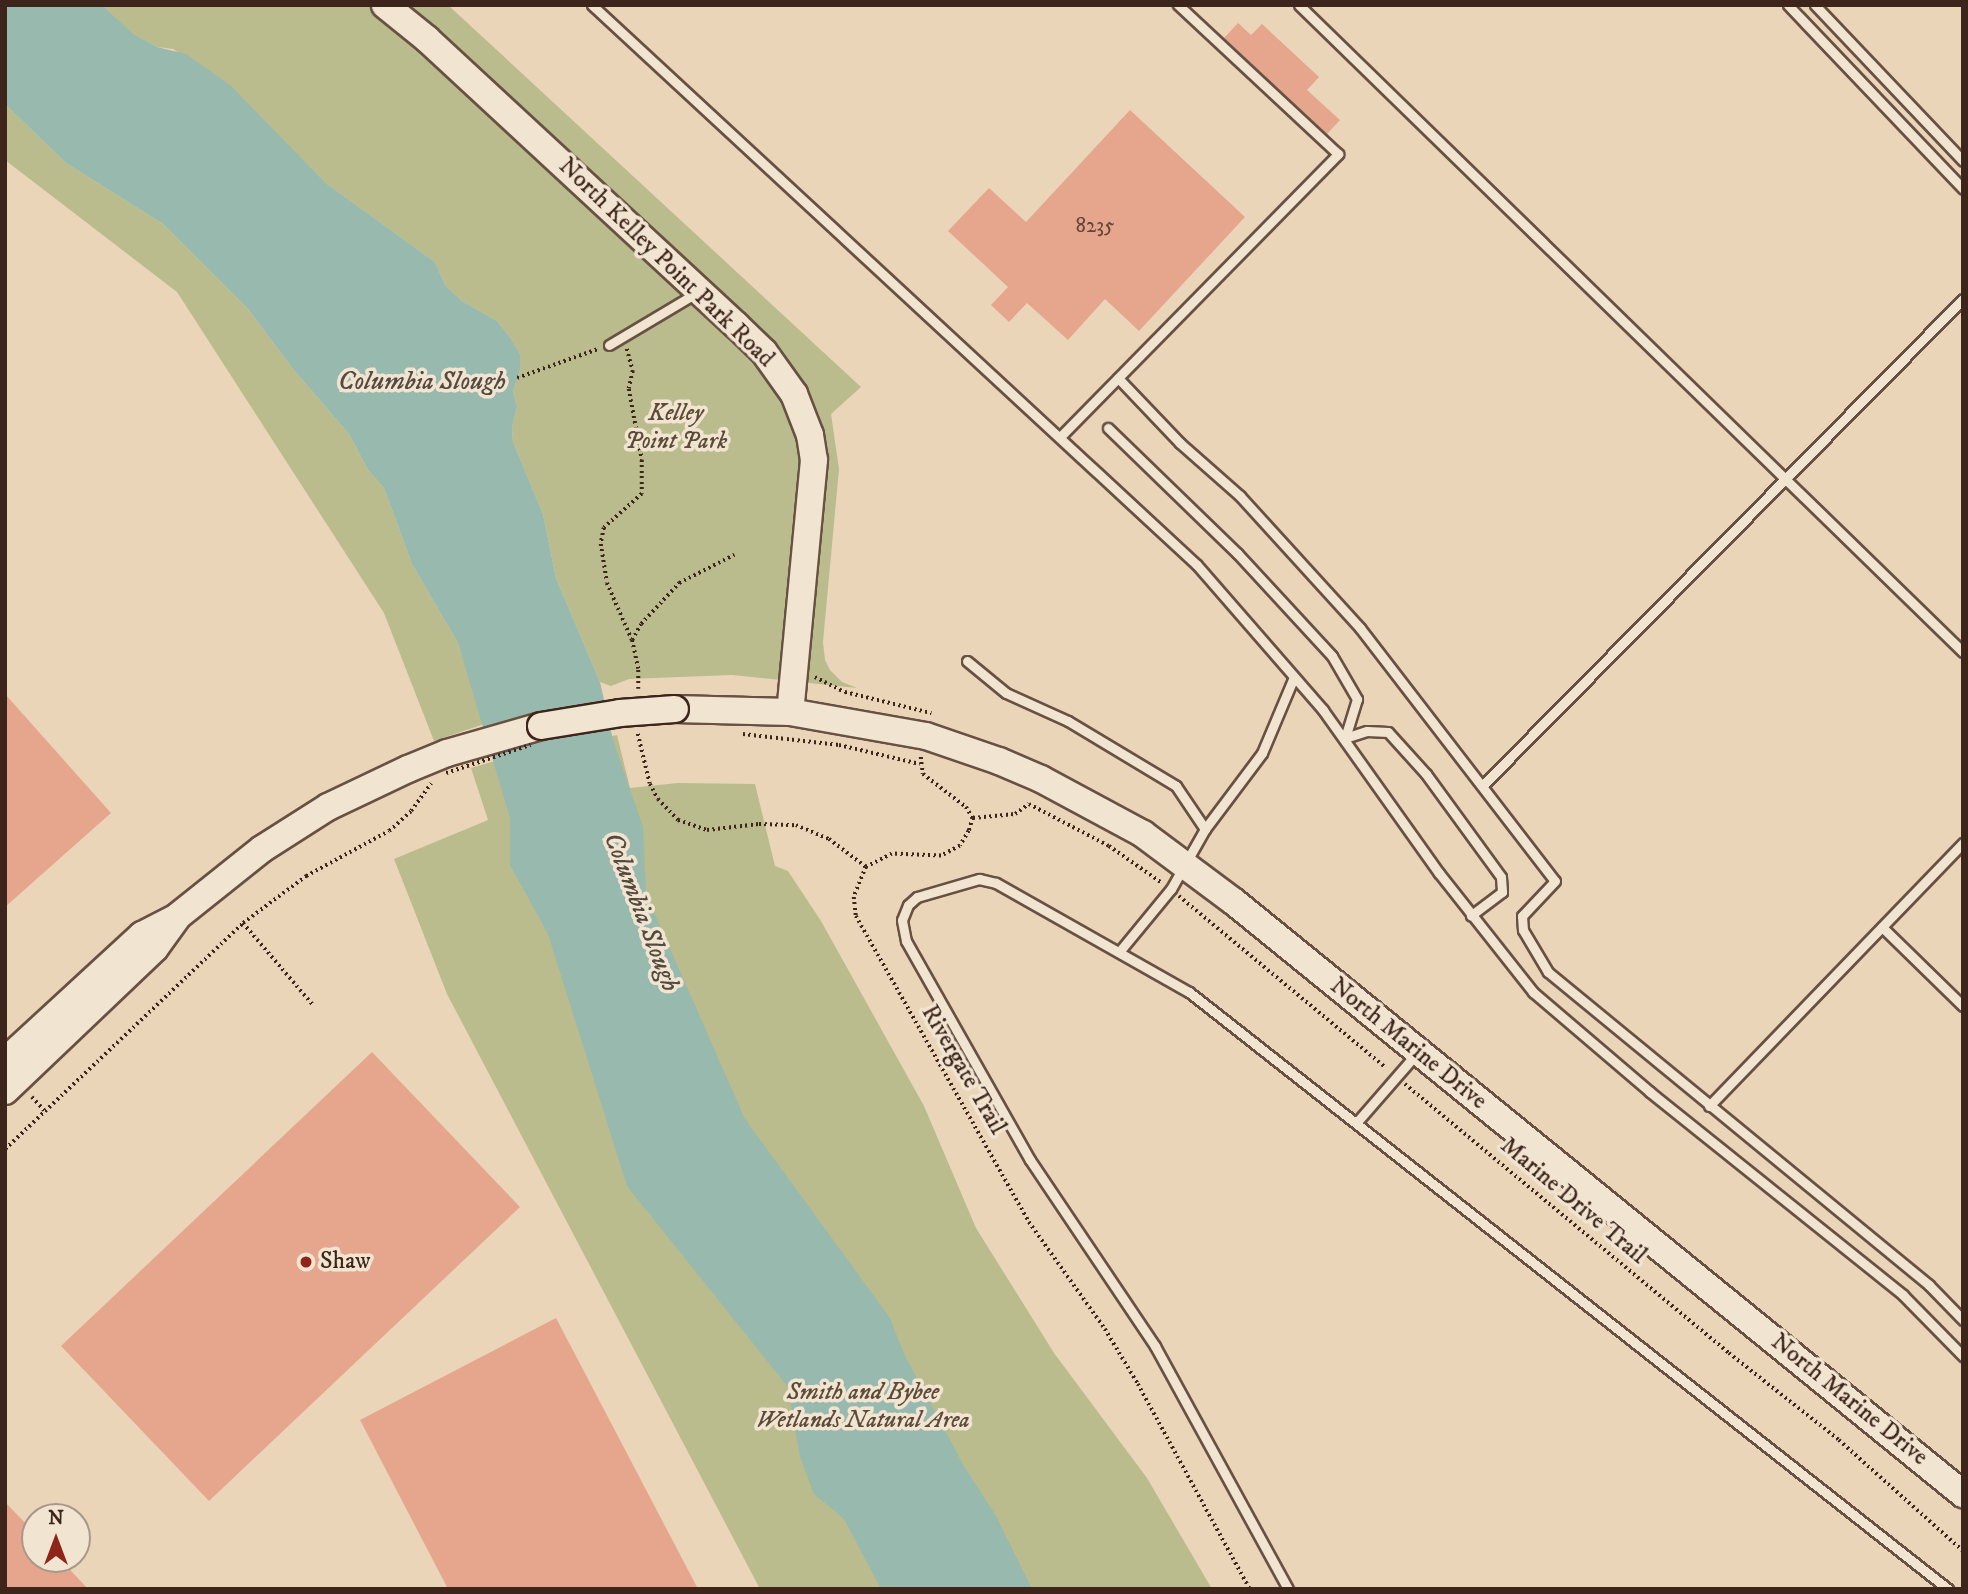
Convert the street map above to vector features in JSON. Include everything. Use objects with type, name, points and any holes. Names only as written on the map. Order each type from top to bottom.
[{"type":"main road","name":"North Kelley Point Park Road","points":[[386,5],[427,39],[764,352],[781,372],[794,394],[810,435],[814,476],[790,712]]},
{"type":"main road","name":"North Marine Drive","points":[[178,916],[233,871],[294,828],[366,788],[579,718],[675,709],[790,712],[926,736],[999,761],[1111,815],[1185,864],[1963,1494]]},
{"type":"main road","points":[[5,1062],[142,934],[178,916]]},
{"type":"main road","points":[[5,1091],[155,948],[178,916]]},
{"type":"lane","points":[[592,5],[1197,565],[1345,738],[1471,915],[1514,971],[1557,1015],[1903,1295],[1963,1356]]},
{"type":"lane","points":[[1060,437],[1338,154],[1178,5]]},
{"type":"lane","points":[[1299,5],[1963,652]]},
{"type":"lane","points":[[1788,5],[1963,189]]},
{"type":"lane","points":[[1815,5],[1963,161]]},
{"type":"lane","points":[[609,345],[700,291]]},
{"type":"lane","points":[[1483,785],[1963,299]]},
{"type":"lane","points":[[1118,378],[1180,443],[1240,496],[1360,628],[1555,881],[1522,916],[1522,930],[1548,972],[1929,1285],[1963,1320]]},
{"type":"lane","points":[[1108,428],[1237,553],[1332,656],[1357,699],[1345,738]]},
{"type":"lane","points":[[967,661],[1006,693],[1068,721],[1176,786],[1205,829]]},
{"type":"lane","points":[[1119,952],[1171,889],[1205,829],[1262,753],[1294,677]]},
{"type":"lane","points":[[1345,738],[1367,731],[1388,732],[1426,774],[1501,877],[1502,892],[1471,915]]},
{"type":"lane","points":[[1709,1106],[1963,843]]},
{"type":"lane","points":[[1288,1589],[1142,1324],[1065,1217],[906,941],[902,920],[908,905],[918,897],[984,879],[996,883],[1189,992],[1948,1589]]},
{"type":"lane","points":[[1882,927],[1963,1006]]},
{"type":"lane","points":[[1357,1122],[1417,1053]]},
{"type":"path","points":[[623,337],[633,372],[629,390],[642,460],[642,494],[604,528],[601,544],[607,583],[632,640],[640,682],[637,693]]},
{"type":"path","points":[[517,378],[609,345]]},
{"type":"path","points":[[632,640],[641,624],[679,583],[734,555]]},
{"type":"path","points":[[637,732],[650,784],[658,799],[678,820],[707,830],[759,824],[796,825],[829,839],[866,867],[892,854],[929,857],[948,853],[960,846],[973,818],[956,796],[923,774],[920,764],[838,746],[731,732]]},
{"type":"path","points":[[5,1149],[243,923],[306,876],[389,831],[411,811],[446,763]]},
{"type":"path","name":"Marine Drive Trail","points":[[973,818],[1015,814],[1029,804],[1109,846],[1171,889],[1729,1353],[1839,1440],[1963,1551]]},
{"type":"path","name":"Rivergate Trail","points":[[866,867],[853,897],[856,916],[1029,1222],[1105,1329],[1138,1384],[1250,1589]]},
{"type":"path","points":[[243,923],[313,1005]]},
{"type":"green space","name":"Kelley Point Park","points":[[102,5],[448,5],[861,387],[831,414],[839,469],[823,642],[825,660],[830,670],[842,682],[857,688],[732,675],[629,679],[611,686],[600,682],[556,578],[543,514],[513,442],[512,428],[517,407],[513,391],[520,370],[520,354],[510,337],[497,321],[462,301],[445,285],[435,262],[327,184],[229,85],[173,49],[157,47],[132,34]]},
{"type":"green space","points":[[5,104],[66,163],[163,224],[248,309],[293,369],[349,434],[368,470],[384,488],[412,564],[458,643],[484,724],[434,741],[384,613],[177,292],[5,160]]},
{"type":"green space","name":"Smith and Bybee Wetlands Natural Area","points":[[617,735],[630,788],[678,783],[755,784],[775,866],[788,871],[821,921],[924,1106],[976,1228],[1054,1353],[1147,1478],[1212,1589],[760,1589],[447,994],[394,859],[488,820],[471,768],[512,756]]},
{"type":"water","name":"Columbia Slough","points":[[5,5],[102,5],[133,34],[157,47],[186,54],[230,85],[327,184],[435,262],[445,285],[462,301],[497,321],[510,337],[520,354],[520,370],[513,391],[517,407],[512,428],[513,442],[543,514],[556,578],[600,682],[613,740],[643,827],[646,894],[745,1119],[890,1318],[904,1354],[965,1468],[996,1516],[1032,1589],[881,1589],[844,1519],[814,1494],[800,1457],[788,1387],[627,1186],[548,934],[510,865],[510,818],[458,643],[412,564],[384,488],[368,470],[349,434],[293,369],[248,309],[163,224],[66,163],[5,104]]},
{"type":"building","points":[[1238,23],[1251,35],[1262,24],[1319,77],[1307,90],[1340,120],[1327,134],[1224,38]]},
{"type":"building","points":[[1130,110],[1245,217],[1139,331],[1105,299],[1068,340],[1027,303],[1009,322],[991,305],[1008,287],[948,231],[989,188],[1026,222]]},
{"type":"building","points":[[5,694],[111,813],[5,907]]},
{"type":"building","name":"Shaw","points":[[372,1052],[520,1207],[209,1501],[61,1346]]},
{"type":"building","points":[[556,1318],[698,1589],[448,1589],[360,1420]]},
{"type":"building","points":[[5,1502],[21,1519],[21,1573],[73,1573],[88,1589],[5,1589]]},
{"type":"place","name":"Shaw","points":[[306,1262]]}]
